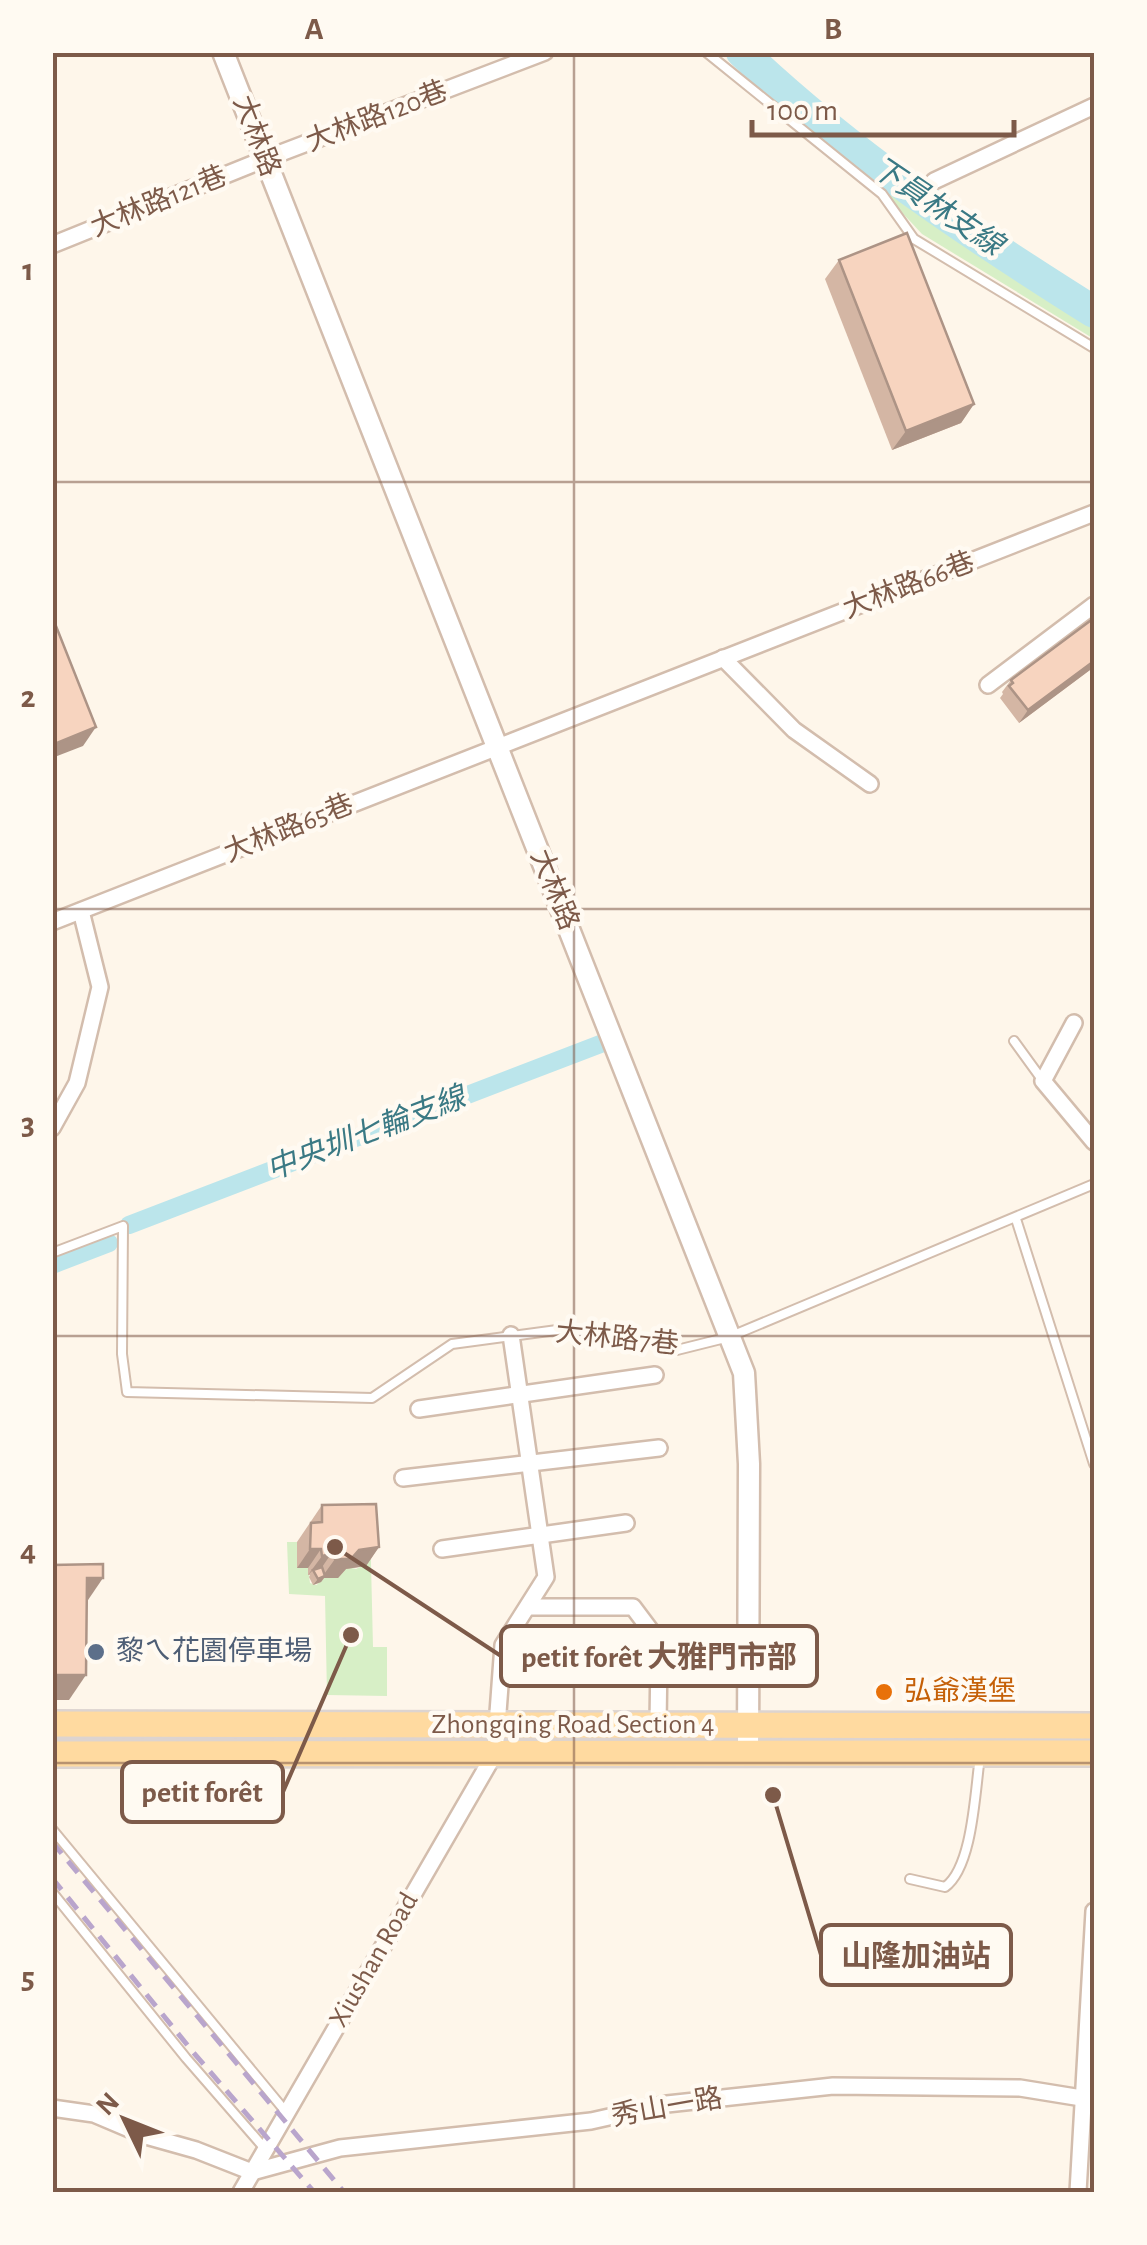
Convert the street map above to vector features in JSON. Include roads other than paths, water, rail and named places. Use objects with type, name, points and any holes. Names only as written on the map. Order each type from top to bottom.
[{"type":"main road","name":"Zhongqing Road Section 4","points":[[52,1724],[1094,1726]]},
{"type":"main road","name":"Zhongqing Road Section 4","points":[[52,1754],[1094,1753]]},
{"type":"street","name":"大林路","points":[[224,52],[744,1373],[750,1464],[748,1753]]},
{"type":"street","name":"大林路120巷","points":[[265,160],[545,52]]},
{"type":"street","points":[[934,181],[1094,106]]},
{"type":"street","name":"大林路121巷","points":[[52,246],[265,160]]},
{"type":"street","name":"大林路66巷","points":[[497,747],[1094,513]]},
{"type":"street","points":[[988,684],[1094,605]]},
{"type":"street","points":[[723,658],[794,730],[870,784]]},
{"type":"street","name":"大林路65巷","points":[[52,922],[497,747]]},
{"type":"street","points":[[52,1128],[77,1083],[100,986],[81,911]]},
{"type":"street","points":[[1074,1022],[1043,1081],[1094,1142]]},
{"type":"street","name":"Xiushan Road","points":[[240,2192],[495,1753],[503,1645],[546,1577],[512,1335]]},
{"type":"street","points":[[419,1410],[655,1375]]},
{"type":"street","points":[[402,1478],[659,1448]]},
{"type":"street","points":[[442,1549],[626,1522]]},
{"type":"street","points":[[528,1608],[632,1607],[651,1631],[659,1656],[658,1725]]},
{"type":"street","points":[[659,1656],[715,1656]]},
{"type":"street","points":[[1078,2192],[1090,2099],[1094,1910]]},
{"type":"street","name":"秀山一路","points":[[252,2172],[340,2148],[591,2121],[667,2104],[833,2086],[1020,2088],[1090,2099]]},
{"type":"street","points":[[52,2108],[94,2114],[252,2172]]},
{"type":"lane","points":[[706,52],[882,194],[914,239],[1094,348]]},
{"type":"lane","points":[[1014,1041],[1043,1081]]},
{"type":"lane","name":"大林路7巷","points":[[52,1253],[123,1226],[122,1354],[127,1392],[372,1398],[452,1344],[572,1328],[595,1341],[655,1340],[677,1350],[729,1336],[1094,1184]]},
{"type":"lane","points":[[1016,1218],[1094,1464]]},
{"type":"lane","points":[[910,1879],[946,1887],[954,1881],[966,1851],[980,1753]]},
{"type":"lane","points":[[52,1830],[286,2112]]},
{"type":"lane","points":[[52,1892],[266,2150]]},
{"type":"waterway","name":"下員林支線","points":[[742,52],[868,159],[1094,312]]},
{"type":"waterway","name":"中央圳七輪支線","points":[[129,1225],[603,1043]]},
{"type":"waterway","points":[[52,1265],[109,1243]]},
{"type":"railway","points":[[52,1842],[344,2192]]},
{"type":"railway","points":[[52,1878],[193,2052],[314,2192]]},
{"type":"place","name":"petit forêt 大雅門市部","points":[[335,1547]]},
{"type":"place","name":"petit forêt","points":[[351,1635]]},
{"type":"place","name":"黎ㄟ花園停車場","points":[[96,1652]]},
{"type":"place","name":"弘爺漢堡","points":[[884,1692]]},
{"type":"place","name":"山隆加油站","points":[[773,1795]]}]
